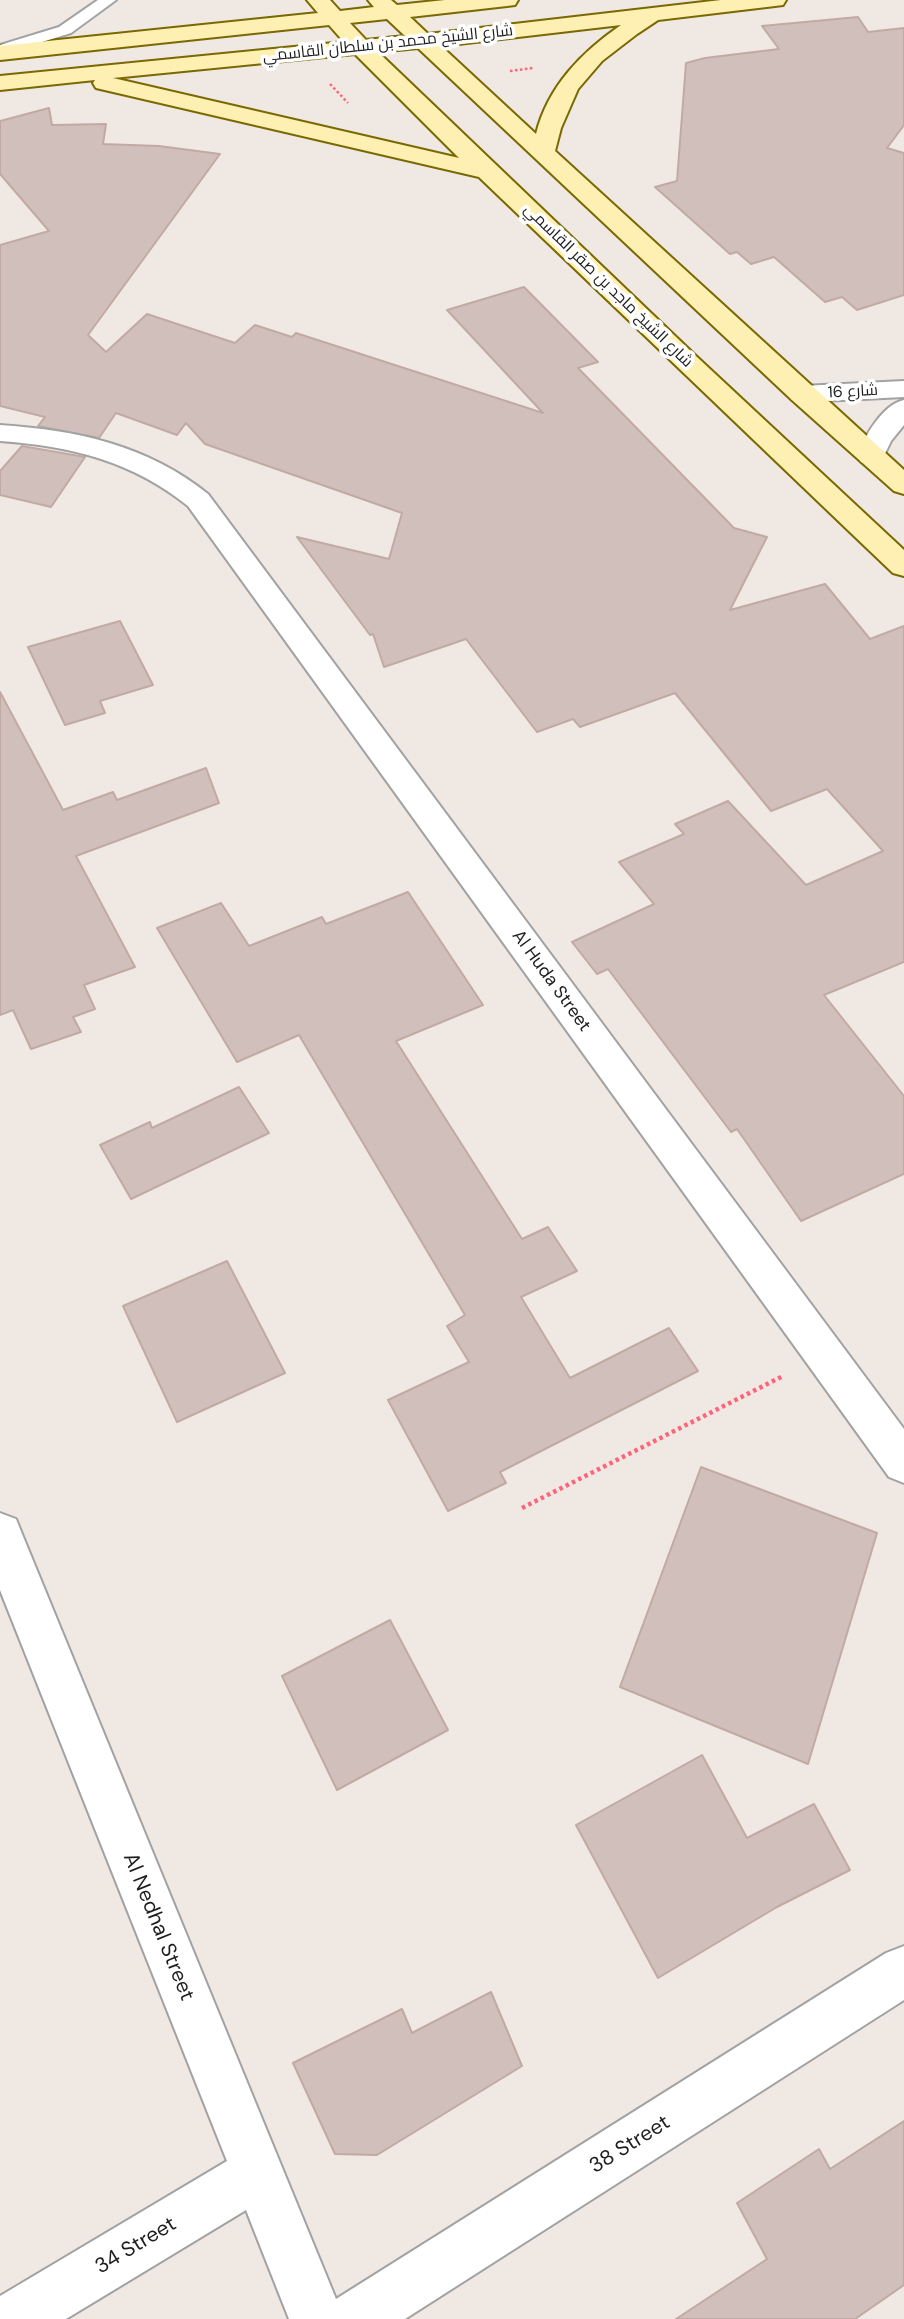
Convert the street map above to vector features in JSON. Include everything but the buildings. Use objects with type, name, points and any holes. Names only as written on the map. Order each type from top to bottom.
[{"type":"main road","name":"شارع الشيخ محمد بن سلطان القاسمي","points":[[0,52],[99,42],[325,9],[507,0]]},
{"type":"main road","name":"شارع الشيخ محمد بن سلطان القاسمي","points":[[0,83],[421,41],[775,0]]},
{"type":"main road","points":[[385,6],[802,394],[904,485]]},
{"type":"main road","name":"شارع الشيخ ماجد بن صقر القاسمي","points":[[325,9],[360,47],[489,172],[795,466],[904,566]]},
{"type":"main road","points":[[99,42],[156,26],[189,10]]},
{"type":"main road","points":[[543,152],[549,121],[563,92],[579,72],[618,36],[657,13]]},
{"type":"main road","points":[[71,75],[489,172]]},
{"type":"street","name":"شارع 16","points":[[802,394],[904,389]]},
{"type":"street","name":"شارع 16","points":[[871,456],[890,423],[904,408]]},
{"type":"street","name":"Al Huda Street","points":[[0,433],[53,438],[134,459],[170,477],[198,500],[904,1463]]},
{"type":"street","name":"Al Huda Street","points":[[0,443],[48,447],[100,459],[145,475],[198,500]]},
{"type":"street","name":"Al Nedhal Street","points":[[0,1534],[317,2319]]},
{"type":"street","name":"38 Street","points":[[355,2319],[904,1971]]},
{"type":"street","name":"34 Street","points":[[14,2319],[258,2174]]},
{"type":"lane","points":[[0,52],[65,30],[107,0]]},
{"type":"path","points":[[522,1508],[825,1355]]}]
